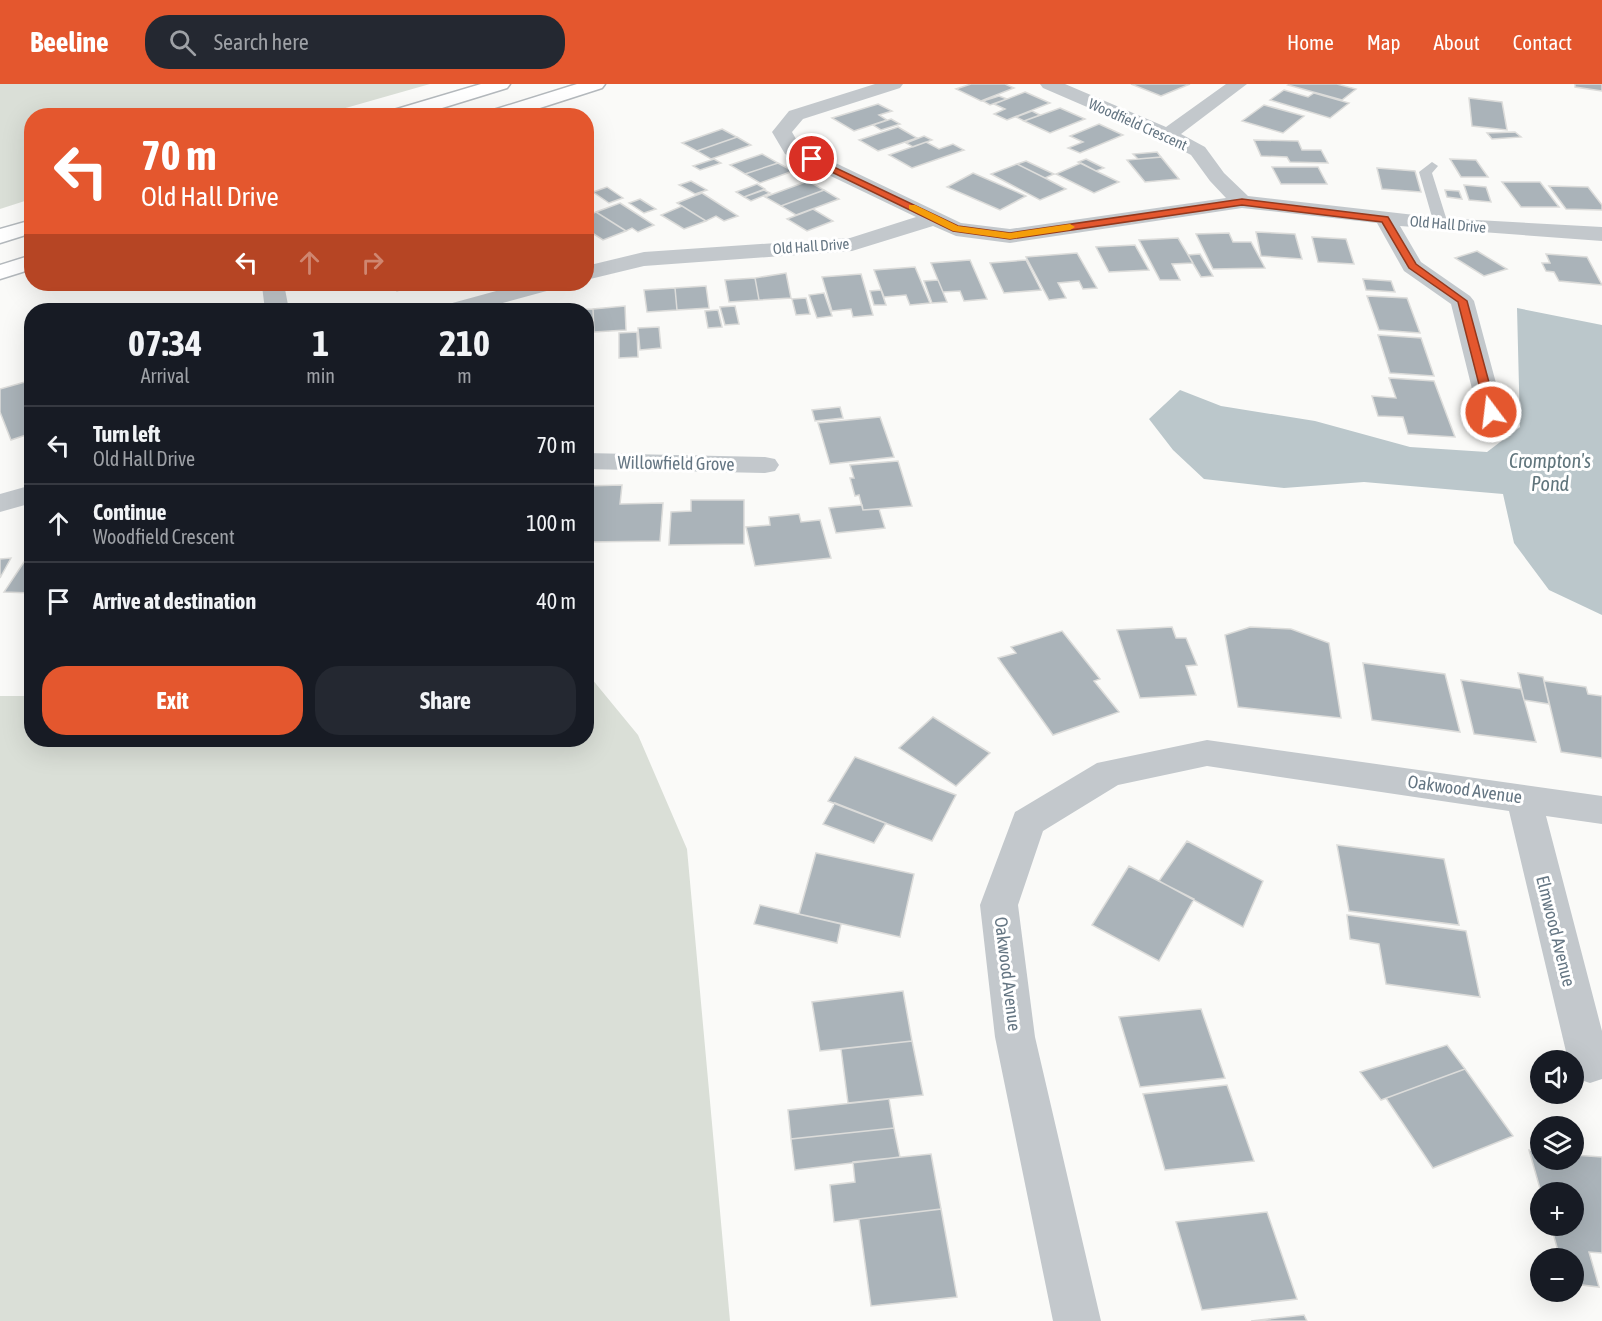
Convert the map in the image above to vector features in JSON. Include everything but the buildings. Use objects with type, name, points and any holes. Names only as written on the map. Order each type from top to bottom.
[{"type":"highway","points":[[421,108],[501,84]]},
{"type":"highway","points":[[520,108],[597,84]]},
{"type":"highway","points":[[0,236],[24,228]]},
{"type":"highway","points":[[0,272],[24,264]]},
{"type":"street","points":[[894,84],[796,115],[782,132],[792,150],[935,218]]},
{"type":"street","name":"Woodfield Crescent","points":[[1049,84],[1168,135],[1198,151],[1217,177],[1242,202]]},
{"type":"street","points":[[1168,135],[1238,84]]},
{"type":"street","name":"Old Hall Drive","points":[[594,271],[644,260],[852,244],[935,218],[956,229],[1010,236],[1242,202],[1441,224],[1602,234]]},
{"type":"street","points":[[1385,219],[1412,266],[1462,301],[1491,412]]},
{"type":"street","points":[[478,303],[521,291]]},
{"type":"street","name":"Willowfield Grove","points":[[594,461],[765,465]]},
{"type":"street","points":[[0,503],[24,496]]},
{"type":"street","name":"Oakwood Avenue","points":[[1077,1321],[1015,1037],[999,905],[1028,822],[1109,773],[1207,753],[1602,810]]},
{"type":"street","name":"Elmwood Avenue","points":[[1523,797],[1590,1064]]},
{"type":"lane","points":[[1432,166],[1425,172],[1441,224]]},
{"type":"shaded area","points":[[0,84],[430,84],[346,108],[24,108],[24,201],[0,209]]},
{"type":"shaded area","points":[[594,682],[638,735],[687,849],[730,1321],[0,1321],[0,696],[24,696],[24,747],[594,747]]},
{"type":"water","name":"Crompton's Pond","points":[[1517,308],[1602,325],[1602,615],[1549,590],[1514,543],[1503,494],[1364,482],[1284,488],[1204,479],[1173,450],[1149,419],[1180,390],[1221,406],[1315,421],[1410,447],[1487,452],[1520,427]]},
{"type":"slow traffic","points":[[912,207],[956,229],[1010,236],[1070,227]]},
{"type":"route","points":[[812,159],[956,229],[1010,236],[1242,202],[1385,219],[1412,266],[1462,301],[1491,412]]}]
